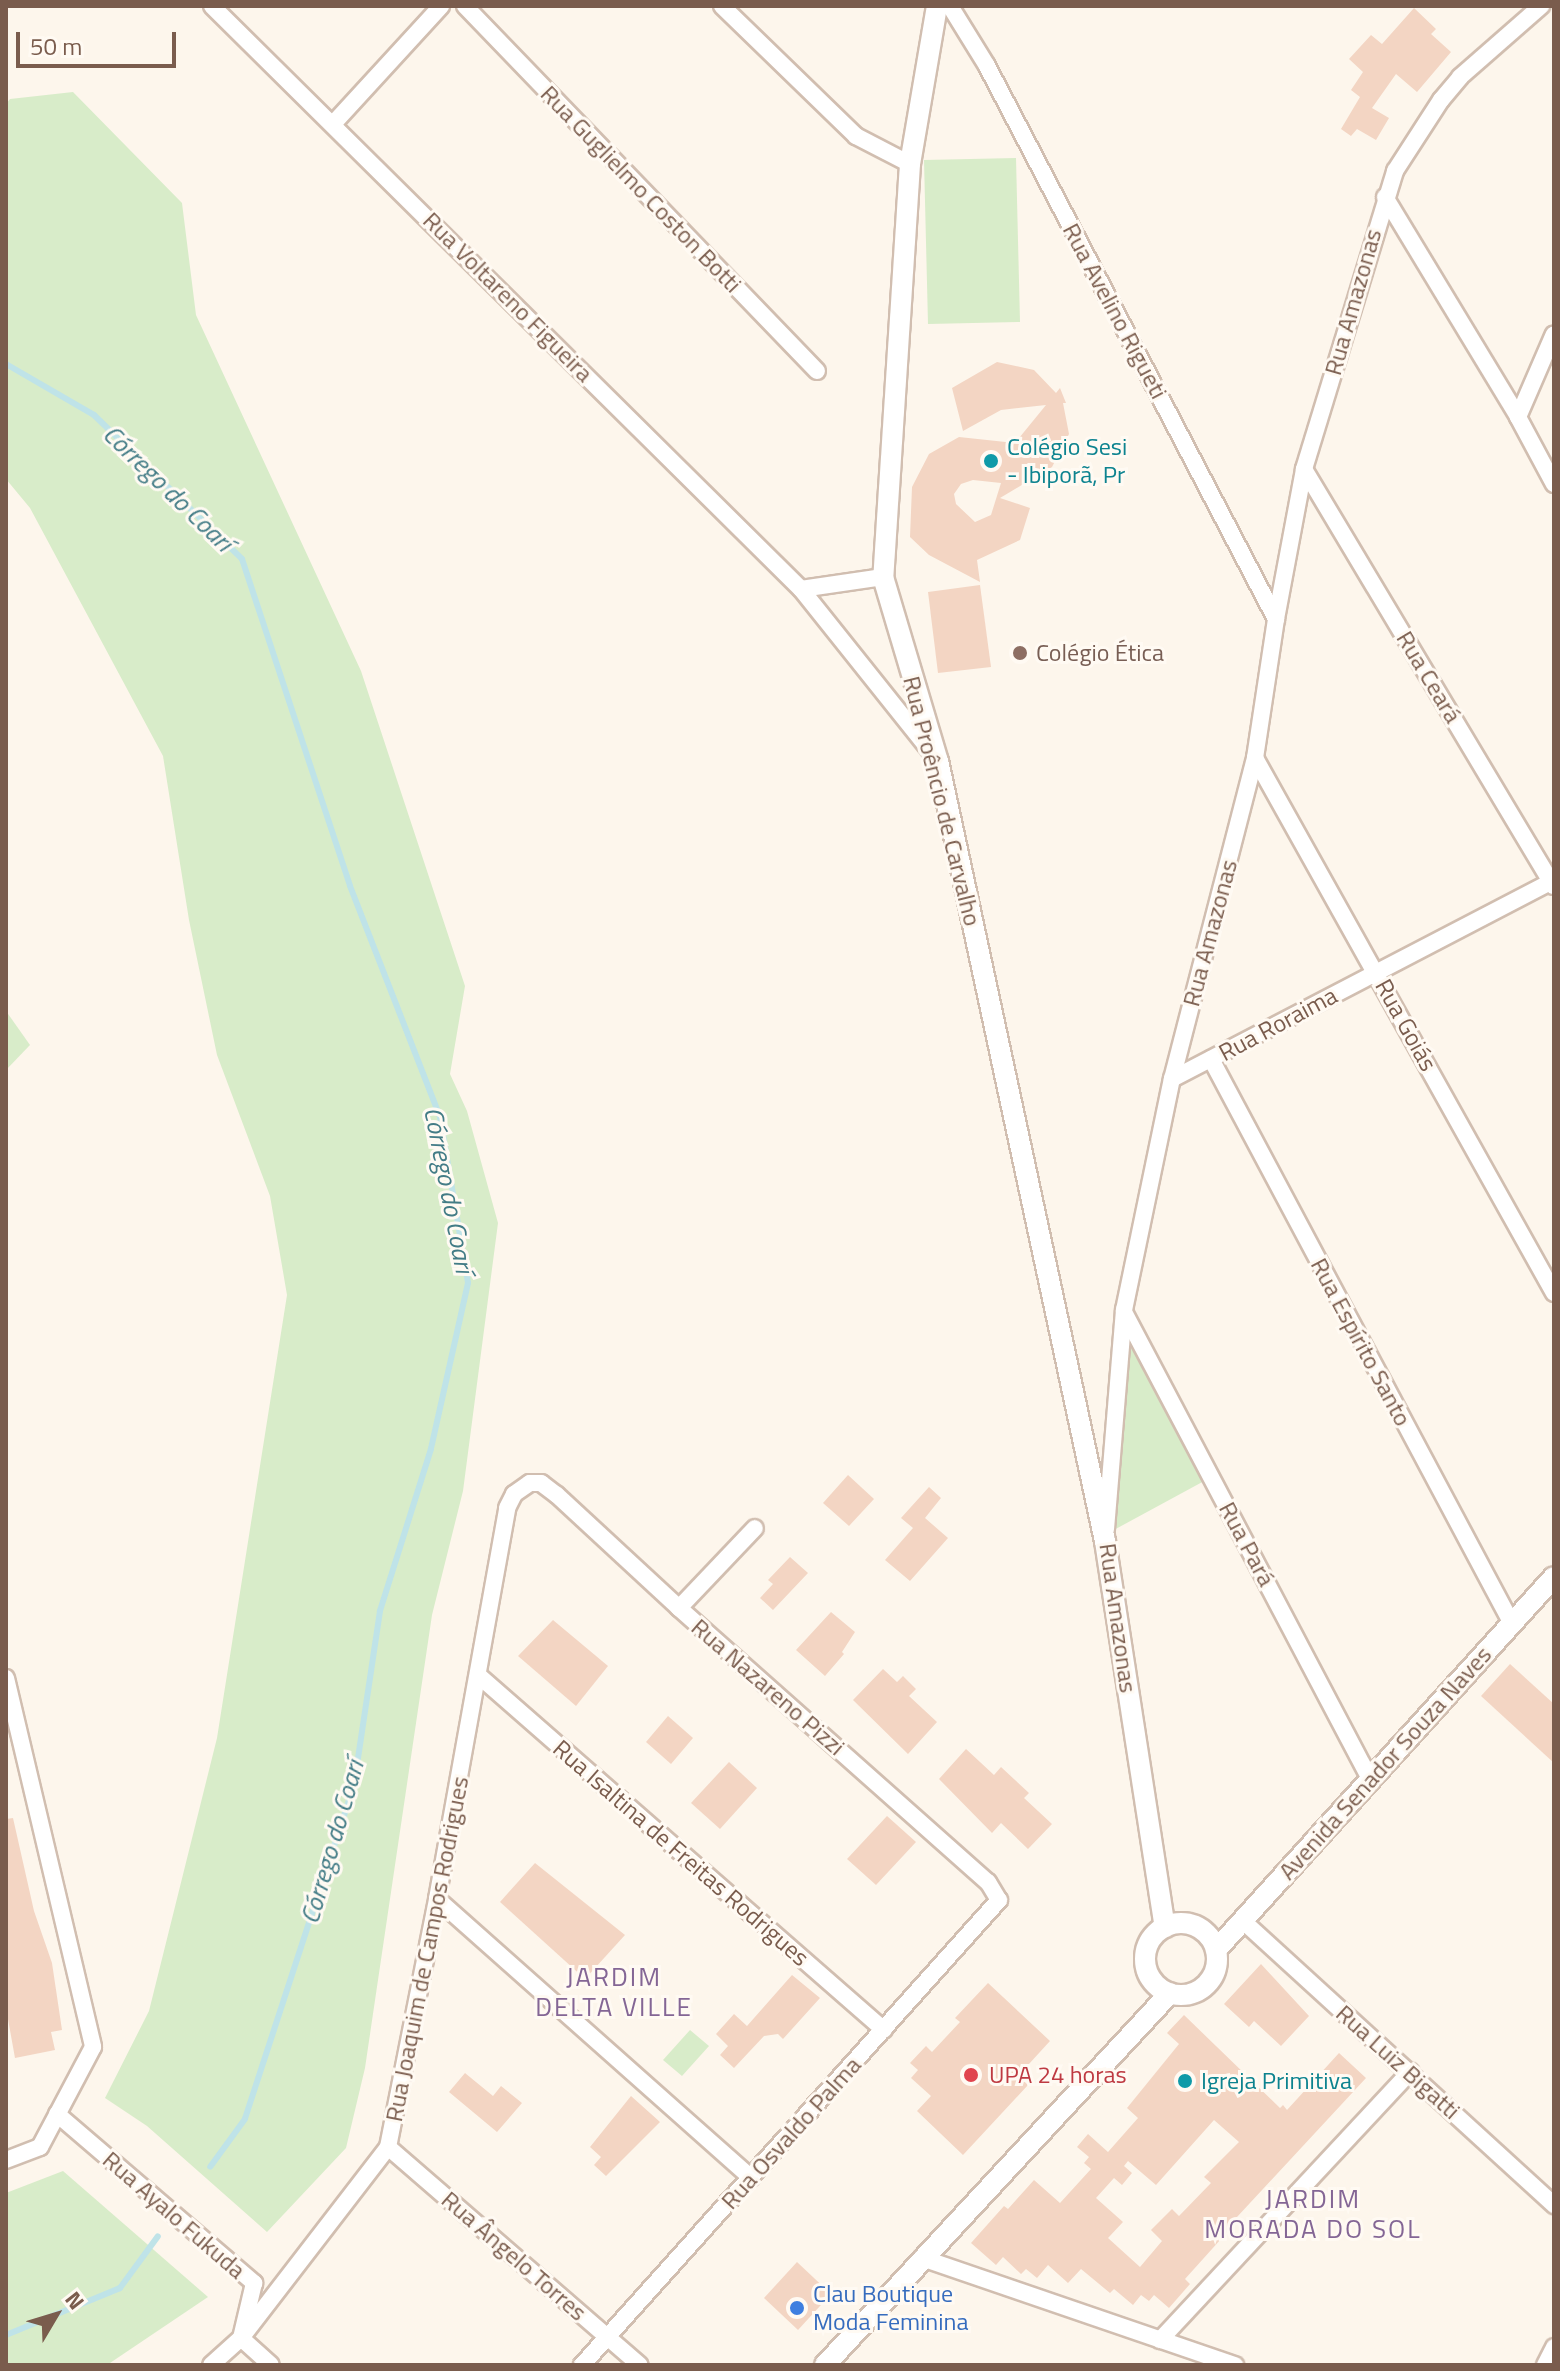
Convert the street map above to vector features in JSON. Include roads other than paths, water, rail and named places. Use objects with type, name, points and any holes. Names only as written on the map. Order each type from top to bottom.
[{"type":"street","name":"Rua Voltareno Figueira","points":[[212,6],[801,589],[938,761]]},
{"type":"street","points":[[333,124],[441,6]]},
{"type":"street","name":"Rua Guglielmo Coston Botti","points":[[465,6],[817,371]]},
{"type":"street","points":[[722,6],[856,136],[910,164]]},
{"type":"street","name":"Rua Proêncio de Carvalho","points":[[937,6],[910,164],[883,577],[938,761],[1105,1541]]},
{"type":"street","name":"Rua Avelino Rigueti","points":[[950,6],[987,66],[1276,619]]},
{"type":"street","name":"Rua Amazonas","points":[[1165,1927],[1105,1541],[1124,1310],[1172,1079],[1255,758],[1276,619],[1304,469],[1385,197],[1408,146],[1441,100],[1478,59],[1541,6]]},
{"type":"street","points":[[1385,197],[1518,417],[1554,484]]},
{"type":"street","points":[[1518,417],[1554,334]]},
{"type":"street","name":"Rua Ceará","points":[[1304,469],[1553,883]]},
{"type":"street","points":[[801,589],[883,577]]},
{"type":"street","name":"Rua Goiás","points":[[1255,758],[1554,1293]]},
{"type":"street","name":"Rua Roraima","points":[[1172,1079],[1553,883]]},
{"type":"street","name":"Rua Espírito Santo","points":[[1211,1059],[1512,1624]]},
{"type":"street","name":"Rua Pará","points":[[1124,1310],[1370,1779]]},
{"type":"street","name":"Rua Nazareno Pizzi","points":[[530,1483],[541,1483],[557,1495],[679,1608],[988,1882],[999,1900]]},
{"type":"street","name":"Rua Joaquim de Campos Rodrigues","points":[[211,2365],[241,2338],[388,2147],[437,1899],[507,1508],[514,1494],[530,1483]]},
{"type":"street","points":[[679,1608],[755,1528]]},
{"type":"street","name":"Avenida Senador Souza Naves","points":[[1216,1950],[1554,1577]]},
{"type":"street","name":"Rua Isaltina de Freitas Rodrigues","points":[[478,1675],[884,2030]]},
{"type":"street","points":[[6,1678],[14,1742],[93,2047],[40,2147],[6,2160]]},
{"type":"street","points":[[437,1899],[751,2178]]},
{"type":"street","name":"Rua Osvaldo Palma","points":[[582,2365],[999,1900]]},
{"type":"street","name":"Rua Luiz Bigatti","points":[[1242,1920],[1554,2205]]},
{"type":"street","points":[[1175,1924],[1196,1926],[1212,1940],[1216,1950],[1214,1975],[1203,1988],[1187,1994],[1170,1993],[1151,1979],[1146,1955],[1155,1934],[1165,1927],[1175,1924]]},
{"type":"street","points":[[825,2365],[1170,1993]]},
{"type":"street","points":[[1160,2340],[1410,2072]]},
{"type":"street","name":"Rua Ayalo Fukuda","points":[[57,2114],[254,2283],[241,2338]]},
{"type":"street","name":"Rua Ângelo Torres","points":[[388,2147],[640,2365]]},
{"type":"street","points":[[922,2258],[1235,2365]]},
{"type":"street","points":[[241,2338],[271,2365]]},
{"type":"street","points":[[1545,2365],[1554,2347]]},
{"type":"waterway","name":"Córrego do Coarí","points":[[6,364],[94,415],[242,559],[350,886],[440,1117],[468,1283],[431,1449],[380,1611],[354,1785],[245,2119],[210,2167]]},
{"type":"waterway","name":"Córrego do Coarí","points":[[6,2335],[120,2288],[158,2236]]},
{"type":"place","name":"Colégio Sesi - Ibiporã, Pr","points":[[991,461]]},
{"type":"place","name":"Colégio Ética","points":[[1020,653]]},
{"type":"place","name":"UPA 24 horas","points":[[971,2075]]},
{"type":"place","name":"Igreja Primitiva","points":[[1185,2081]]},
{"type":"place","name":"Clau Boutique Moda Feminina","points":[[797,2308]]},
{"type":"district","name":"JARDIM DELTA VILLE","points":[[614,1992]]},
{"type":"district","name":"JARDIM MORADA DO SOL","points":[[1313,2214]]}]
